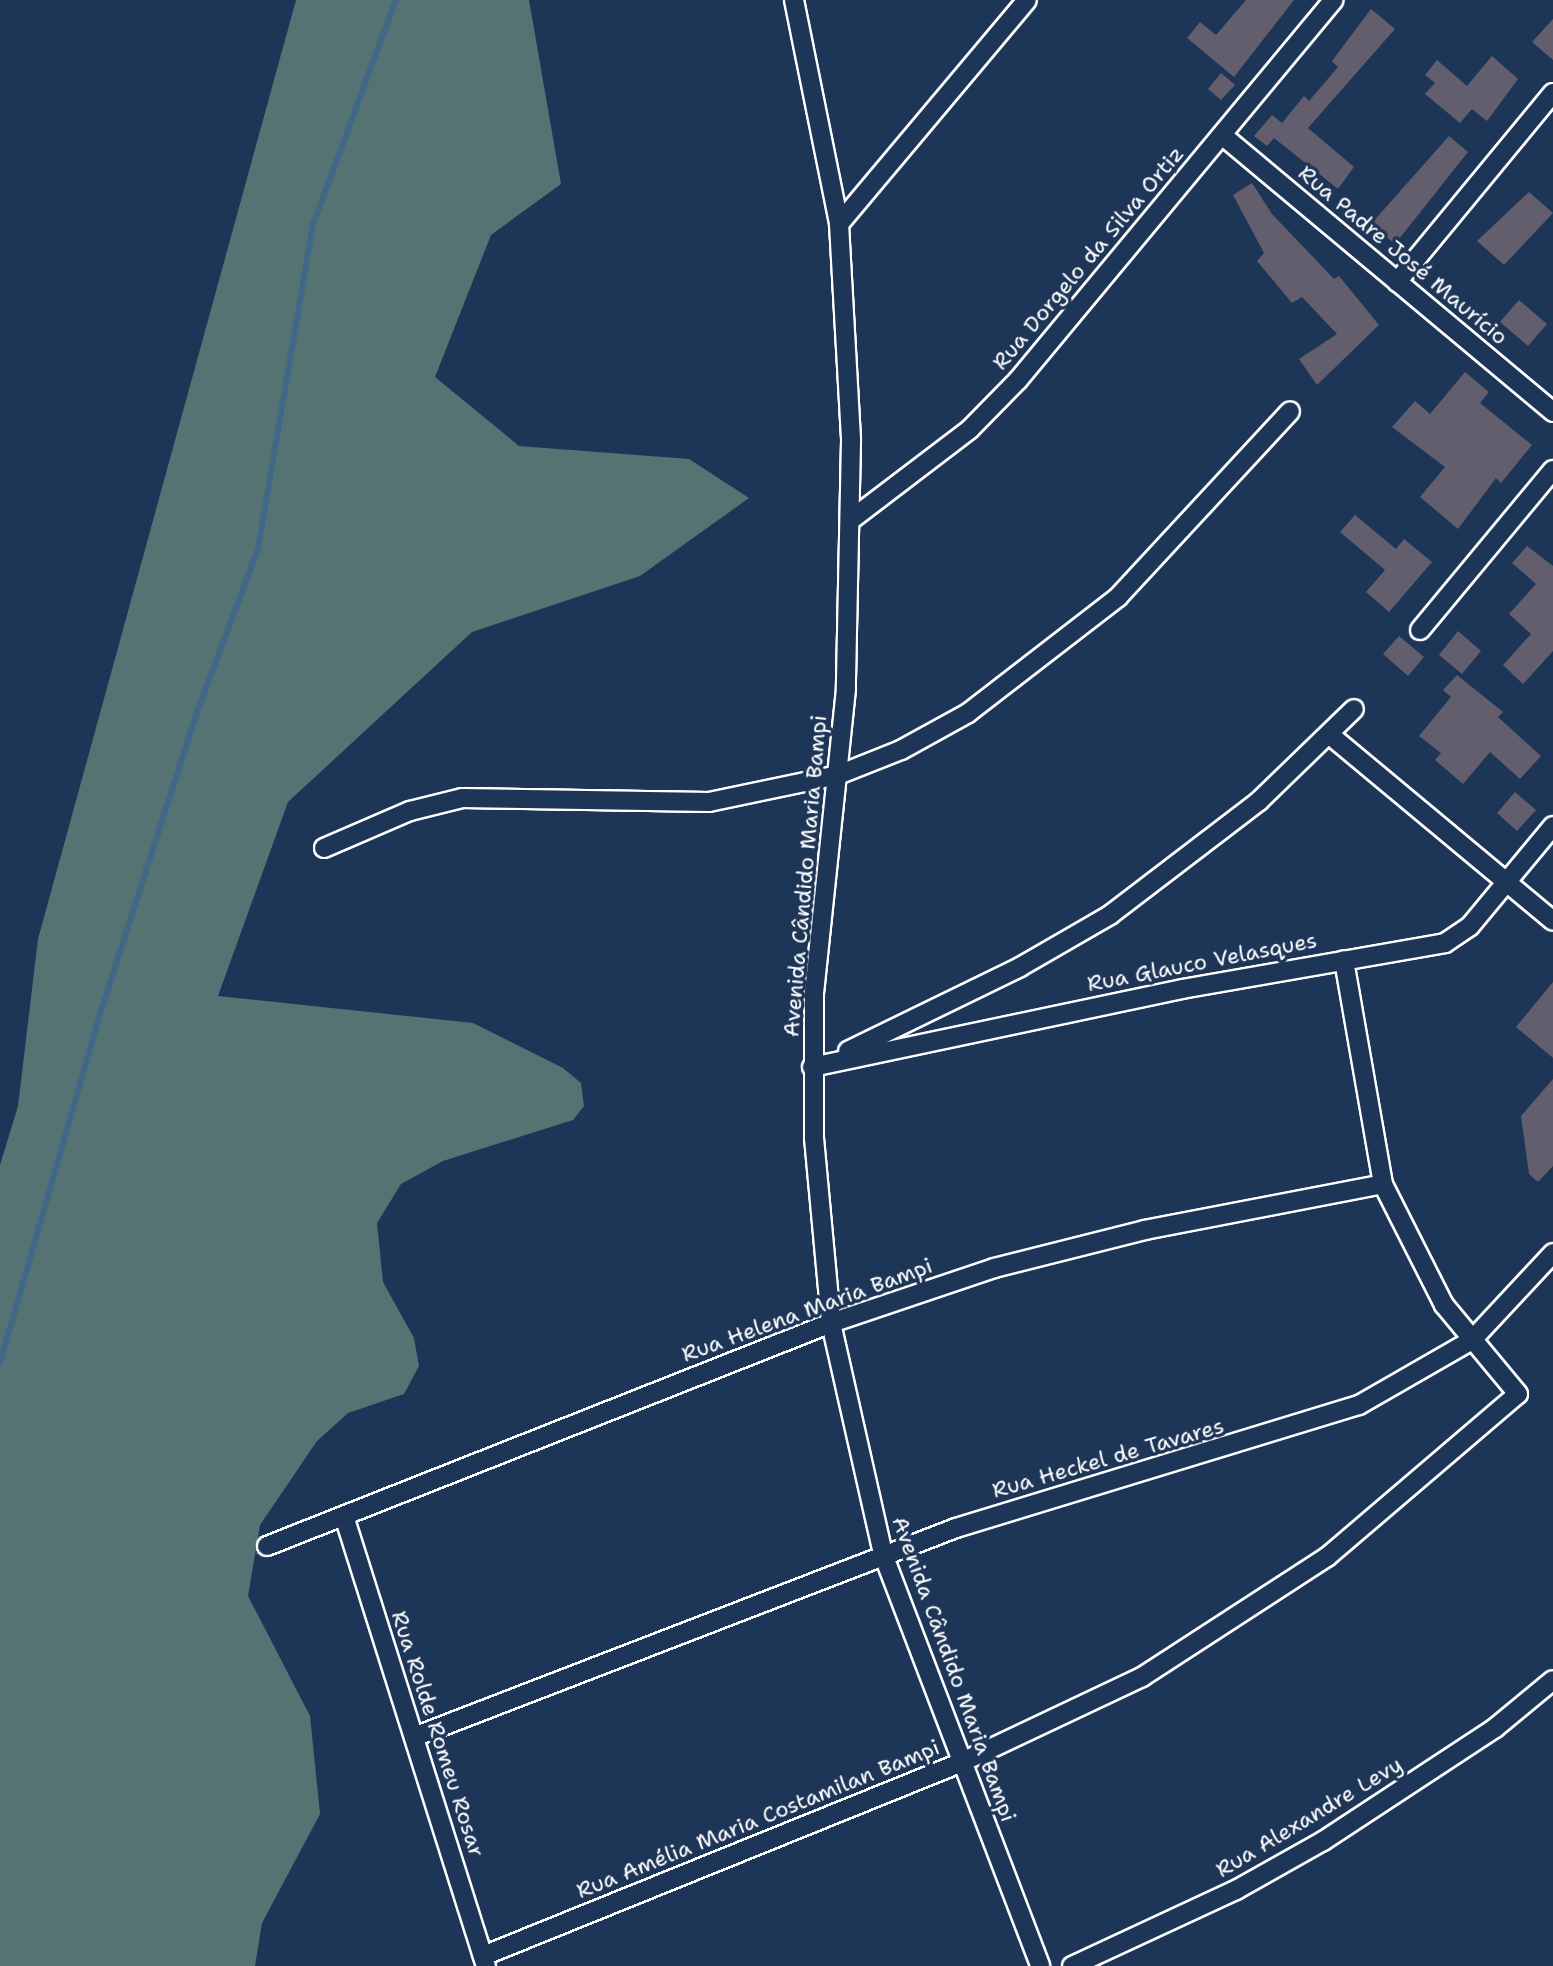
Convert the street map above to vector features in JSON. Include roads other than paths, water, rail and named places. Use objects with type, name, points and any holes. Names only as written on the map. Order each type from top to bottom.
[{"type":"street","name":"Avenida Cândido Maria Bampi","points":[[794,0],[839,224],[852,519],[838,775],[814,992],[812,1067],[831,1323],[883,1554],[960,1763],[1040,1966]]},
{"type":"street","points":[[839,224],[1027,0]]},
{"type":"street","name":"Rua Dorgelo da Silva Ortiz","points":[[852,519],[970,429],[1018,380],[1333,0]]},
{"type":"street","points":[[1397,282],[1553,93]]},
{"type":"street","name":"Rua Padre José Maurício","points":[[1222,135],[1553,412]]},
{"type":"street","points":[[324,848],[410,811],[462,798],[709,802],[838,775],[968,713],[1071,637],[1166,551],[1290,411]]},
{"type":"street","points":[[1420,630],[1553,470]]},
{"type":"street","points":[[812,1067],[937,1010],[1110,915],[1185,862],[1330,735],[1354,709]]},
{"type":"street","points":[[1330,735],[1553,921]]},
{"type":"street","name":"Rua Glauco Velasques","points":[[812,1067],[1344,960],[1445,943],[1470,926],[1553,826]]},
{"type":"street","points":[[1344,960],[1383,1184],[1422,1269],[1472,1340]]},
{"type":"street","name":"Rua Helena Maria Bampi","points":[[267,1546],[831,1323],[1055,1251],[1383,1184]]},
{"type":"street","name":"Rua Heckel de Tavares","points":[[414,1737],[883,1554],[1092,1482],[1302,1428],[1412,1379],[1472,1340],[1553,1253]]},
{"type":"street","name":"Rua Amélia Maria Costamilan Bampi","points":[[484,1961],[960,1763],[1142,1677],[1239,1617],[1339,1547],[1518,1394],[1472,1340]]},
{"type":"street","name":"Rua Rolde Romeu Rosar","points":[[344,1516],[484,1961]]},
{"type":"street","name":"Rua Alexandre Levy","points":[[1072,1966],[1236,1890],[1323,1841],[1495,1728],[1553,1680]]},
{"type":"waterway","points":[[0,1363],[101,1011],[197,712],[258,549],[313,225],[396,0]]}]
